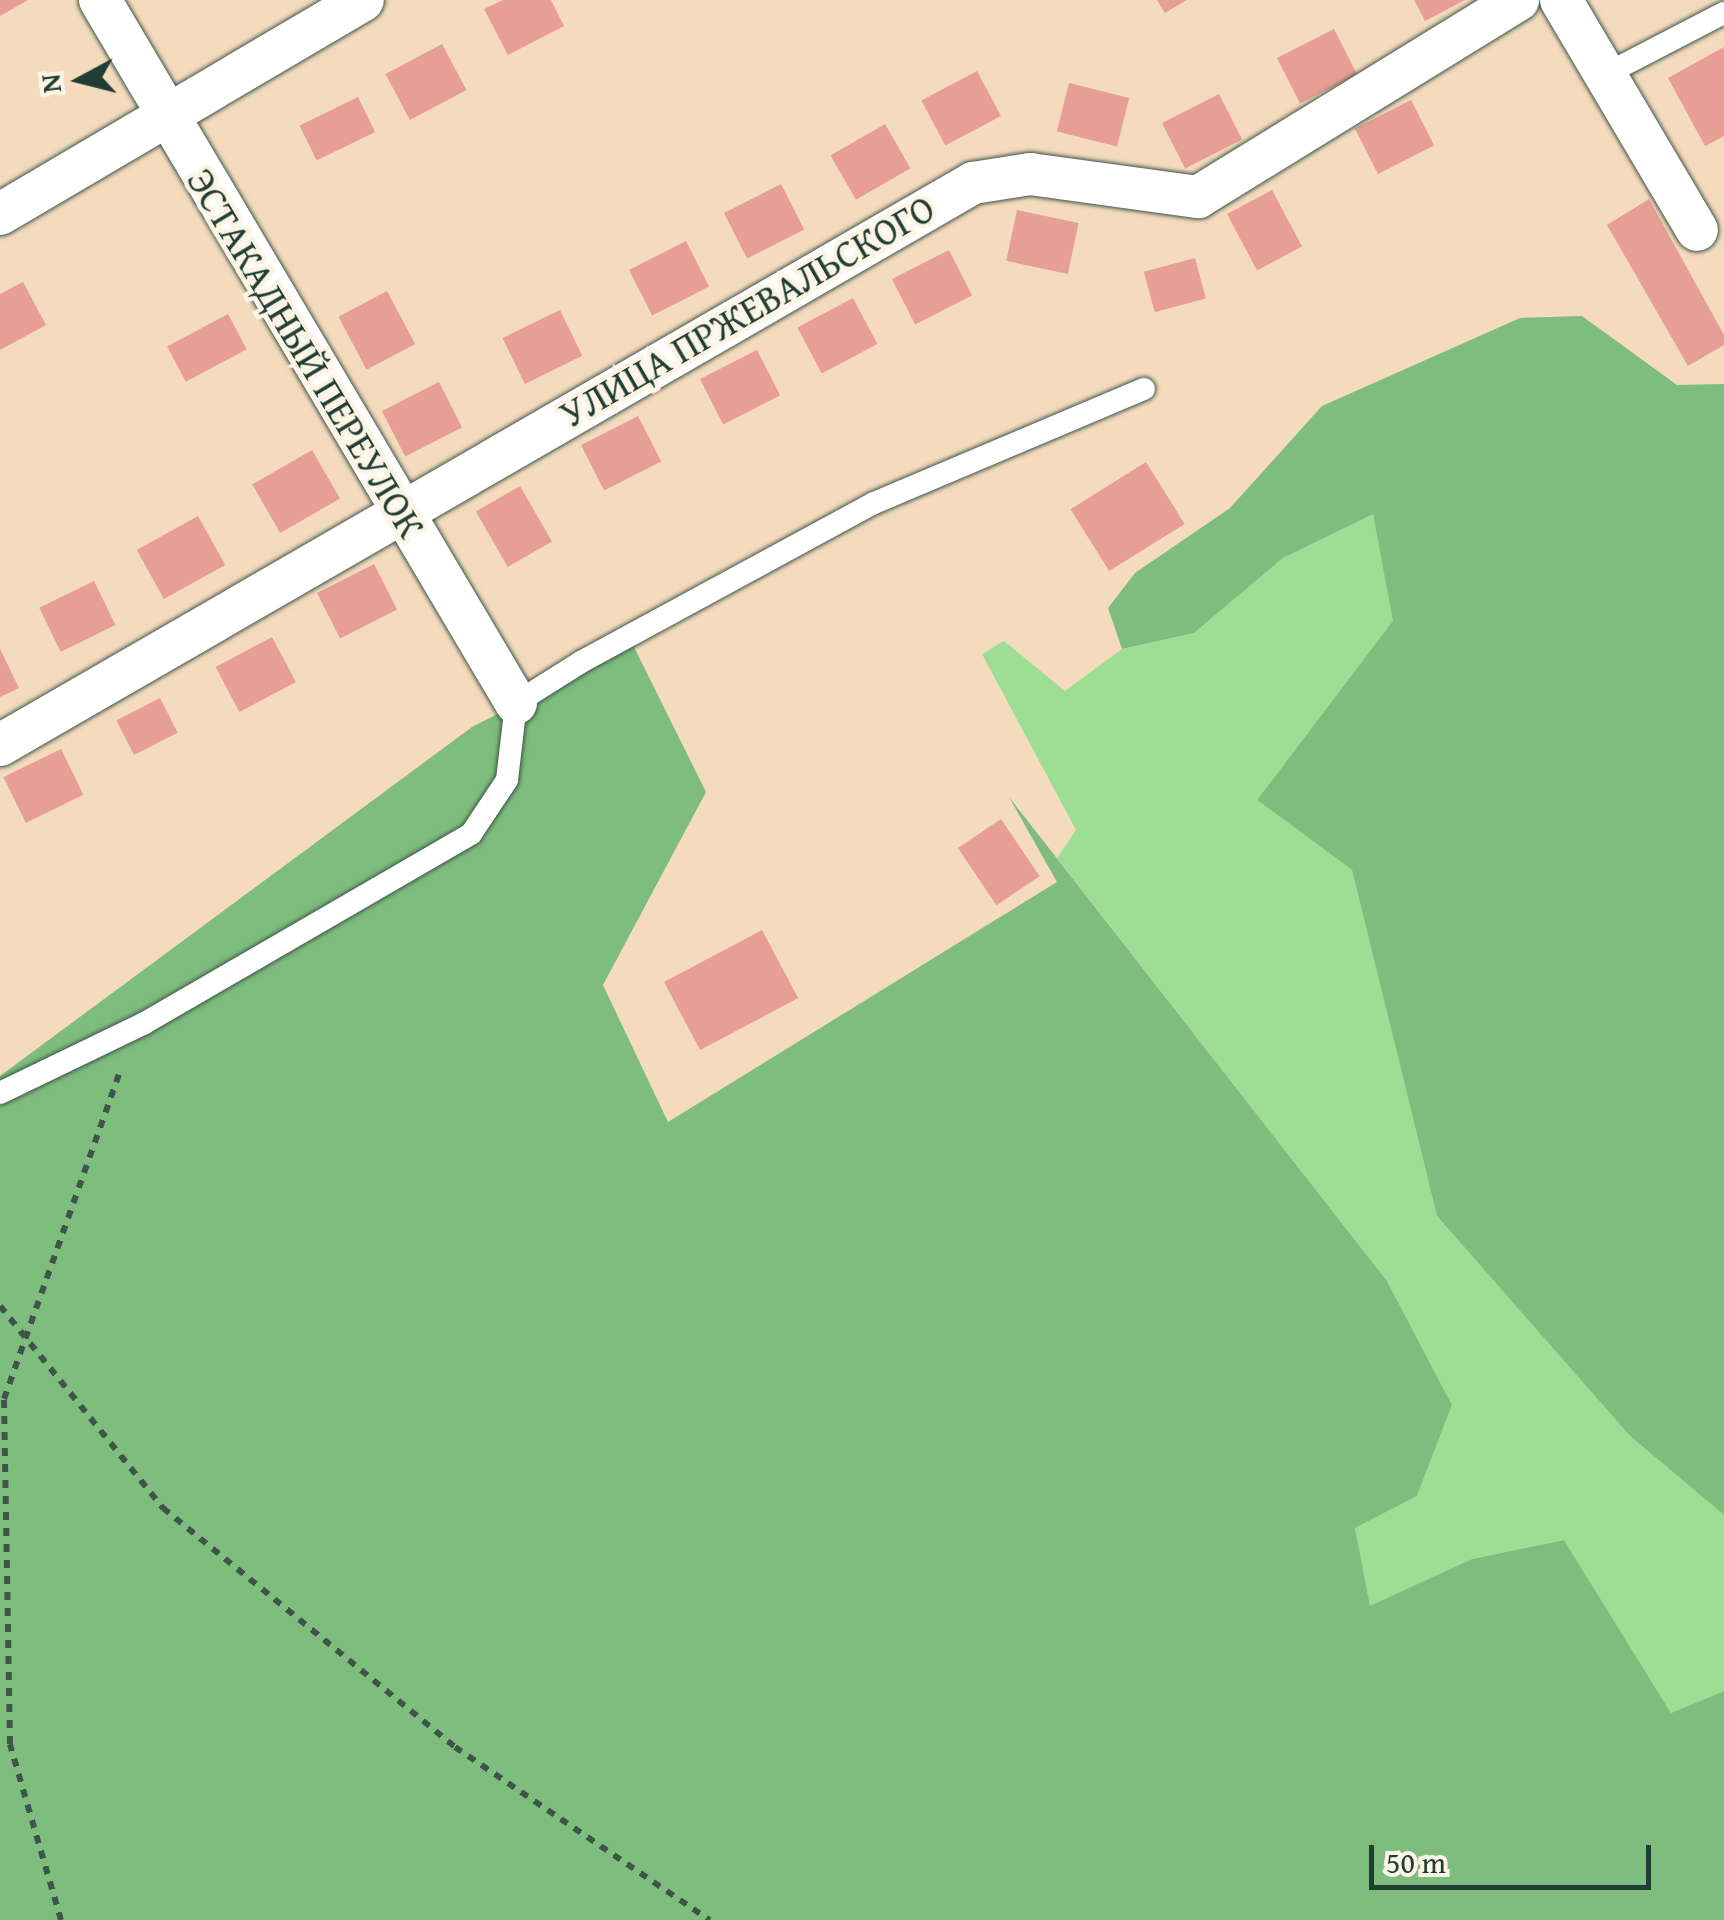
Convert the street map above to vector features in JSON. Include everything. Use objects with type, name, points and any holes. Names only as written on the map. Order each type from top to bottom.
[{"type":"street","name":"ЭСТАКАДНЫЙ ПЕРЕУЛОК","points":[[100,0],[516,704]]},
{"type":"street","points":[[0,214],[363,0]]},
{"type":"street","name":"УЛИЦА ПРЖЕВАЛЬСКОГО","points":[[0,744],[398,509],[973,183],[1030,174],[1198,197],[1518,0]]},
{"type":"street","points":[[1561,0],[1711,227]]},
{"type":"lane","points":[[1610,72],[1724,13]]},
{"type":"lane","points":[[0,1093],[144,1024],[470,834],[507,780],[516,704],[874,502],[1144,389]]},
{"type":"path","points":[[61,1920],[10,1744],[4,1399],[122,1064]]},
{"type":"path","points":[[0,1306],[27,1332],[163,1508],[455,1746],[710,1920]]},
{"type":"green space","points":[[1582,316],[1677,385],[1724,384],[1724,1515],[1630,1436],[1437,1216],[1352,870],[1257,800],[1393,621],[1373,514],[1283,558],[1194,633],[1122,649],[1108,608],[1135,573],[1230,508],[1322,406],[1520,318]]},
{"type":"green space","points":[[1373,513],[1394,621],[1257,800],[1352,870],[1437,1216],[1630,1436],[1724,1515],[1724,1691],[1671,1713],[1564,1540],[1472,1559],[1370,1607],[1355,1528],[1417,1496],[1452,1405],[1387,1281],[1057,858],[1076,830],[982,654],[1004,641],[1065,691],[1122,649],[1194,633],[1283,558]]},
{"type":"green space","points":[[633,645],[706,792],[603,985],[668,1122],[1057,882],[1009,797],[1387,1281],[1452,1405],[1417,1496],[1355,1528],[1370,1606],[1472,1559],[1564,1540],[1671,1713],[1724,1691],[1724,1920],[0,1920],[0,1076],[472,727]]},
{"type":"building","points":[[0,0],[28,0],[0,16]]},
{"type":"building","points":[[503,0],[551,0],[564,26],[508,55],[484,9]]},
{"type":"building","points":[[1157,0],[1187,0],[1165,13]]},
{"type":"building","points":[[1414,0],[1465,0],[1425,21]]},
{"type":"building","points":[[1334,29],[1357,74],[1300,103],[1277,58]]},
{"type":"building","points":[[442,44],[466,90],[410,120],[385,74]]},
{"type":"building","points":[[1724,47],[1724,136],[1705,146],[1668,78]]},
{"type":"building","points":[[977,71],[1001,116],[945,146],[921,101]]},
{"type":"building","points":[[1069,83],[1129,98],[1117,147],[1057,132]]},
{"type":"building","points":[[1219,94],[1242,139],[1185,168],[1162,123]]},
{"type":"building","points":[[358,97],[375,132],[317,161],[300,125]]},
{"type":"building","points":[[1411,100],[1434,145],[1378,174],[1355,129]]},
{"type":"building","points":[[885,124],[910,168],[856,200],[830,156]]},
{"type":"building","points":[[781,184],[804,229],[747,258],[724,213]]},
{"type":"building","points":[[1272,190],[1302,247],[1257,270],[1227,214]]},
{"type":"building","points":[[1649,199],[1724,335],[1724,345],[1688,366],[1607,225]]},
{"type":"building","points":[[1017,210],[1079,223],[1068,274],[1006,261]]},
{"type":"building","points":[[686,241],[709,286],[652,315],[629,270]]},
{"type":"building","points":[[949,250],[972,295],[915,324],[892,279]]},
{"type":"building","points":[[1195,258],[1206,299],[1155,312],[1144,272]]},
{"type":"building","points":[[23,282],[46,325],[0,350],[0,294]]},
{"type":"building","points":[[387,291],[415,344],[367,370],[338,317]]},
{"type":"building","points":[[853,298],[877,344],[822,373],[797,328]]},
{"type":"building","points":[[560,310],[582,356],[525,384],[502,338]]},
{"type":"building","points":[[228,314],[247,349],[186,382],[167,346]]},
{"type":"building","points":[[757,350],[780,395],[723,424],[700,379]]},
{"type":"building","points":[[439,382],[462,427],[405,456],[382,411]]},
{"type":"building","points":[[638,416],[661,461],[604,490],[581,445]]},
{"type":"building","points":[[312,450],[340,498],[280,533],[252,484]]},
{"type":"building","points":[[1146,462],[1185,524],[1109,571],[1071,509]]},
{"type":"building","points":[[520,486],[552,541],[508,567],[476,512]]},
{"type":"building","points":[[198,516],[225,565],[164,599],[137,550]]},
{"type":"building","points":[[374,564],[397,609],[340,638],[317,593]]},
{"type":"building","points":[[94,581],[115,625],[61,652],[39,608]]},
{"type":"building","points":[[272,637],[296,682],[239,712],[215,667]]},
{"type":"building","points":[[0,649],[19,688],[0,697]]},
{"type":"building","points":[[160,698],[178,733],[134,755],[116,720]]},
{"type":"building","points":[[61,749],[83,795],[26,823],[3,777]]},
{"type":"building","points":[[1001,819],[1040,876],[996,905],[958,848]]},
{"type":"building","points":[[762,930],[798,998],[700,1050],[664,982]]}]
